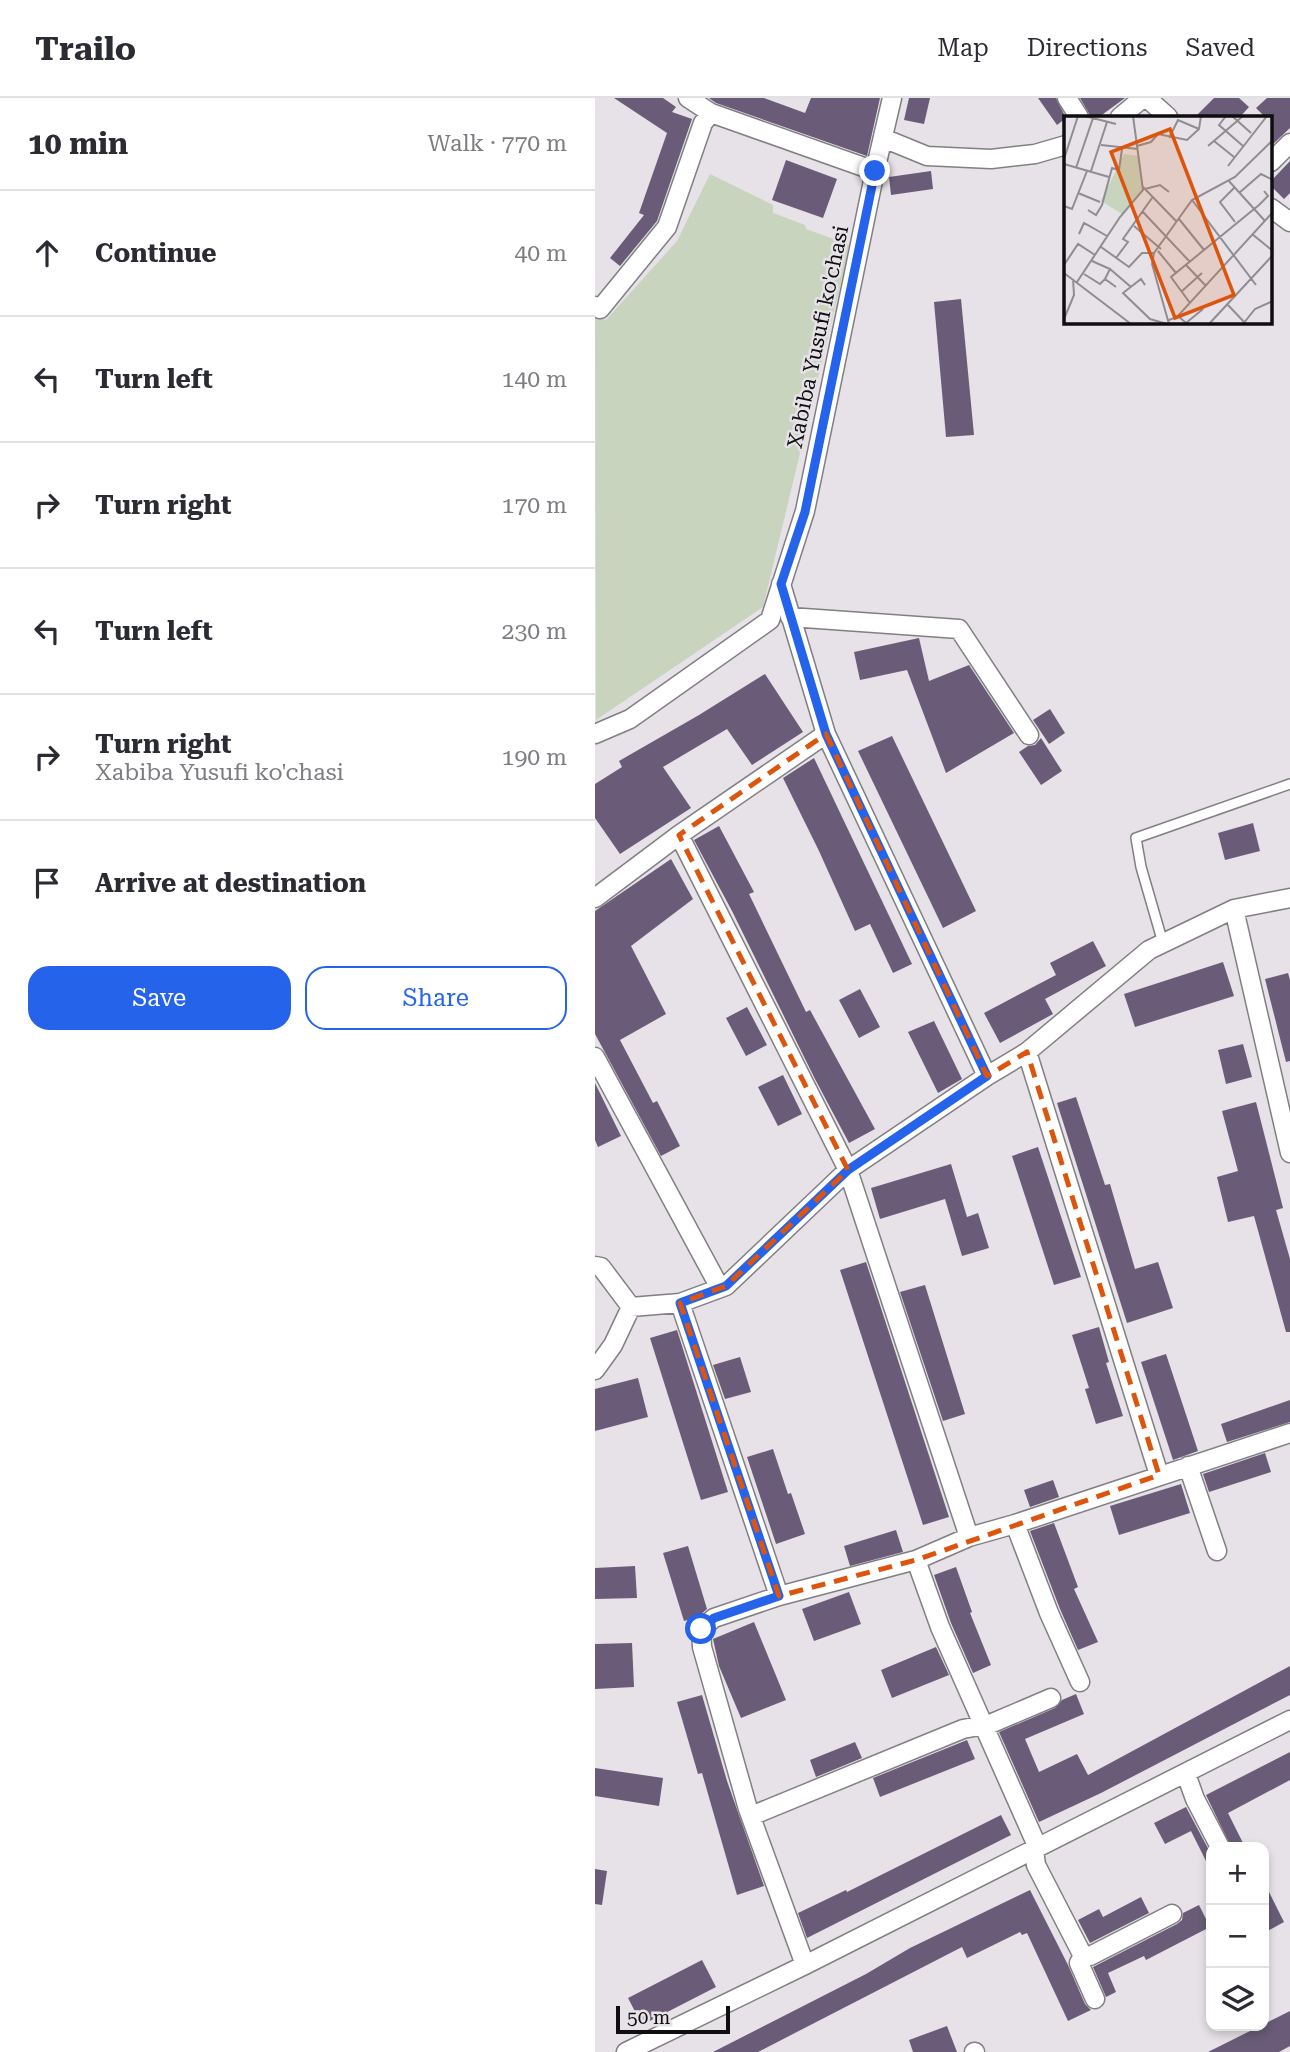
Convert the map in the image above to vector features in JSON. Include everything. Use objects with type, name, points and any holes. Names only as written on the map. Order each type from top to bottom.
[{"type":"street","points":[[688,98],[711,113],[875,171]]},
{"type":"street","name":"Xabiba Yusufi ko'chasi","points":[[595,734],[630,719],[769,620],[805,512],[892,98]]},
{"type":"street","points":[[1067,98],[1078,116]]},
{"type":"street","points":[[1121,116],[1145,98],[1167,116]]},
{"type":"street","points":[[595,306],[600,309],[667,227],[703,123],[711,113]]},
{"type":"street","points":[[883,138],[927,156],[991,159],[1035,155],[1064,146]]},
{"type":"street","points":[[1273,160],[1290,143]]},
{"type":"street","points":[[1273,209],[1290,222]]},
{"type":"street","points":[[781,584],[826,734],[987,1076]]},
{"type":"street","points":[[790,617],[959,629],[1029,735]]},
{"type":"street","points":[[595,898],[679,835],[826,734]]},
{"type":"street","points":[[679,835],[848,1170],[969,1536]]},
{"type":"street","points":[[631,1307],[680,1303],[726,1286],[848,1170],[1027,1052],[1149,950],[1234,909],[1290,898]]},
{"type":"street","points":[[1234,909],[1290,1153]]},
{"type":"street","points":[[1027,1052],[1159,1475]]},
{"type":"street","points":[[595,1057],[720,1288]]},
{"type":"street","points":[[595,1266],[601,1267],[631,1307]]},
{"type":"street","points":[[680,1303],[779,1596]]},
{"type":"street","points":[[595,1370],[613,1345],[631,1307]]},
{"type":"street","points":[[805,1965],[751,1816],[702,1647],[701,1629],[714,1618],[779,1596],[916,1560],[969,1536],[1015,1524],[1290,1433]]},
{"type":"street","points":[[1188,1466],[1217,1551]]},
{"type":"street","points":[[1015,1524],[1049,1614],[1080,1682]]},
{"type":"street","points":[[916,1560],[940,1627],[1036,1849],[1036,1865],[1083,1956]]},
{"type":"street","points":[[751,1816],[963,1729],[990,1724],[1051,1698]]},
{"type":"street","points":[[632,2051],[1290,1720]]},
{"type":"street","points":[[1186,1773],[1195,1798],[1217,1842]]},
{"type":"street","points":[[1083,1956],[1090,1956],[1172,1914]]},
{"type":"street","points":[[1083,1956],[1079,1963],[1095,1999]]},
{"type":"lane","points":[[1163,943],[1141,867],[1136,838],[1290,784]]},
{"type":"highlighted area","points":[[826,734],[987,1076],[1027,1052],[1159,1475],[916,1560],[779,1596],[680,1303],[726,1286],[848,1170],[679,835]]},
{"type":"green space","points":[[710,174],[773,205],[773,213],[805,225],[806,229],[850,245],[763,607],[596,720],[595,313],[606,320],[677,241]]},
{"type":"building","points":[[614,98],[663,98],[676,107],[672,112],[692,119],[657,221],[620,266],[610,258],[644,215],[639,213],[667,133]]},
{"type":"building","points":[[709,98],[764,98],[805,113],[811,98],[880,98],[867,156],[716,103]]},
{"type":"building","points":[[909,98],[930,98],[924,124],[904,120]]},
{"type":"building","points":[[1038,98],[1056,98],[1065,116],[1057,125]]},
{"type":"building","points":[[1080,98],[1125,98],[1100,116],[1090,116]]},
{"type":"building","points":[[1214,98],[1239,98],[1249,107],[1241,116],[1196,116]]},
{"type":"building","points":[[1267,98],[1290,98],[1290,128],[1273,144],[1273,116],[1264,116],[1256,108]]},
{"type":"building","points":[[786,160],[837,179],[823,218],[772,200]]},
{"type":"building","points":[[1290,161],[1290,193],[1284,199],[1273,188],[1273,179]]},
{"type":"building","points":[[931,171],[933,189],[891,195],[889,177]]},
{"type":"building","points":[[961,299],[974,435],[946,437],[934,302]]},
{"type":"building","points":[[919,638],[929,681],[969,665],[1014,733],[946,773],[907,670],[860,680],[854,652]]},
{"type":"building","points":[[765,674],[803,732],[752,765],[727,729],[663,767],[691,808],[620,854],[595,818],[595,784],[622,767],[619,761]]},
{"type":"building","points":[[1050,709],[1065,733],[1049,744],[1033,720]]},
{"type":"building","points":[[892,736],[976,911],[943,928],[858,751]]},
{"type":"building","points":[[1041,738],[1062,771],[1041,785],[1019,752],[1035,745]]},
{"type":"building","points":[[814,758],[912,964],[893,973],[870,924],[855,931],[783,778]]},
{"type":"building","points":[[1253,823],[1260,851],[1225,860],[1218,833]]},
{"type":"building","points":[[719,826],[754,892],[749,894],[806,1012],[810,1010],[875,1129],[849,1143],[694,840]]},
{"type":"building","points":[[671,859],[693,899],[631,946],[666,1014],[620,1040],[653,1103],[657,1101],[680,1146],[661,1156],[595,1034],[595,911]]},
{"type":"building","points":[[1093,941],[1106,966],[1045,999],[1053,1014],[1000,1043],[984,1013],[1056,975],[1050,963]]},
{"type":"building","points":[[1223,962],[1234,996],[1135,1027],[1124,994]]},
{"type":"building","points":[[1288,973],[1290,1061],[1286,1062],[1265,979]]},
{"type":"building","points":[[860,989],[880,1027],[859,1038],[839,1000]]},
{"type":"building","points":[[747,1007],[767,1045],[746,1056],[726,1018]]},
{"type":"building","points":[[934,1021],[962,1079],[938,1093],[908,1032]]},
{"type":"building","points":[[1243,1044],[1252,1077],[1226,1084],[1218,1050]]},
{"type":"building","points":[[783,1075],[802,1114],[778,1126],[758,1087]]},
{"type":"building","points":[[595,1083],[621,1136],[598,1147],[595,1140]]},
{"type":"building","points":[[1076,1097],[1105,1185],[1110,1184],[1135,1269],[1158,1262],[1173,1308],[1127,1323],[1057,1103]]},
{"type":"building","points":[[1256,1102],[1283,1208],[1276,1210],[1290,1259],[1290,1332],[1286,1332],[1254,1216],[1228,1222],[1217,1177],[1238,1171],[1222,1111]]},
{"type":"building","points":[[1038,1147],[1081,1277],[1054,1285],[1012,1156]]},
{"type":"building","points":[[951,1164],[967,1217],[978,1213],[989,1248],[962,1256],[945,1199],[880,1219],[871,1188]]},
{"type":"building","points":[[866,1262],[949,1517],[923,1525],[840,1270]]},
{"type":"building","points":[[925,1285],[965,1414],[943,1421],[900,1292]]},
{"type":"building","points":[[1099,1327],[1109,1362],[1106,1363],[1123,1416],[1096,1424],[1085,1389],[1089,1388],[1072,1335]]},
{"type":"building","points":[[677,1330],[728,1492],[701,1500],[650,1338]]},
{"type":"building","points":[[1166,1354],[1198,1451],[1173,1460],[1141,1362]]},
{"type":"building","points":[[740,1357],[751,1392],[725,1399],[713,1365]]},
{"type":"building","points":[[638,1378],[648,1417],[595,1431],[595,1389]]},
{"type":"building","points":[[1290,1400],[1290,1422],[1227,1442],[1221,1424]]},
{"type":"building","points":[[773,1449],[805,1534],[776,1544],[747,1457]]},
{"type":"building","points":[[1265,1453],[1271,1472],[1209,1492],[1203,1474]]},
{"type":"building","points":[[1053,1480],[1059,1497],[1030,1507],[1024,1490]]},
{"type":"building","points":[[1181,1484],[1190,1513],[1119,1535],[1110,1506]]},
{"type":"building","points":[[1054,1523],[1078,1587],[1074,1589],[1098,1642],[1078,1650],[1030,1531]]},
{"type":"building","points":[[896,1530],[903,1552],[850,1566],[844,1546]]},
{"type":"building","points":[[688,1546],[707,1609],[698,1617],[684,1621],[663,1553]]},
{"type":"building","points":[[635,1566],[637,1598],[595,1599],[595,1568]]},
{"type":"building","points":[[956,1567],[972,1612],[970,1613],[991,1665],[973,1673],[934,1575]]},
{"type":"building","points":[[849,1592],[861,1624],[814,1641],[802,1609]]},
{"type":"building","points":[[754,1622],[786,1700],[741,1718],[719,1666],[713,1639]]},
{"type":"building","points":[[632,1643],[634,1687],[595,1689],[595,1644]]},
{"type":"building","points":[[936,1647],[949,1675],[892,1698],[881,1670]]},
{"type":"building","points":[[1290,1666],[1290,1695],[1101,1793],[1039,1822],[999,1732],[1055,1708],[1062,1700],[1076,1694],[1084,1714],[1025,1739],[1039,1772],[1077,1754],[1088,1775]]},
{"type":"building","points":[[702,1695],[727,1781],[764,1886],[737,1895],[702,1773],[698,1774],[677,1702]]},
{"type":"building","points":[[967,1740],[975,1759],[880,1797],[873,1778]]},
{"type":"building","points":[[855,1742],[862,1758],[816,1777],[810,1760]]},
{"type":"building","points":[[1290,1752],[1290,1780],[1228,1813],[1242,1842],[1229,1842],[1206,1795]]},
{"type":"building","points":[[595,1768],[663,1778],[659,1806],[595,1796]]},
{"type":"building","points":[[1186,1807],[1206,1845],[1206,1861],[1191,1831],[1165,1844],[1154,1823]]},
{"type":"building","points":[[1001,1815],[1011,1835],[807,1938],[798,1913],[846,1890],[847,1892]]},
{"type":"building","points":[[595,1869],[607,1871],[602,1905],[595,1904]]},
{"type":"building","points":[[1030,1890],[1085,2004],[1091,2010],[1068,2021],[1027,1933],[1022,1935],[1020,1932],[967,1958],[962,1947],[758,2052],[713,2052],[866,1974],[910,1948]]},
{"type":"building","points":[[1269,1892],[1284,1922],[1269,1930]]},
{"type":"building","points":[[1141,1897],[1149,1913],[1090,1943],[1078,1920],[1099,1909],[1103,1917]]},
{"type":"building","points":[[1199,1905],[1206,1919],[1206,1929],[1146,1960],[1144,1956],[1108,1973],[1116,1992],[1106,1997],[1093,1967],[1177,1924],[1182,1920],[1183,1913]]},
{"type":"building","points":[[702,1960],[716,1987],[642,2025],[628,1998]]},
{"type":"building","points":[[1290,2011],[1290,2046],[1279,2052],[1208,2052],[1250,2031],[1269,2031],[1269,2022]]},
{"type":"building","points":[[947,2026],[957,2052],[913,2052],[909,2040]]},
{"type":"route","points":[[701,1629],[714,1618],[779,1596],[680,1303],[726,1286],[848,1170],[987,1076],[826,734],[781,584],[805,512],[875,171]]}]
